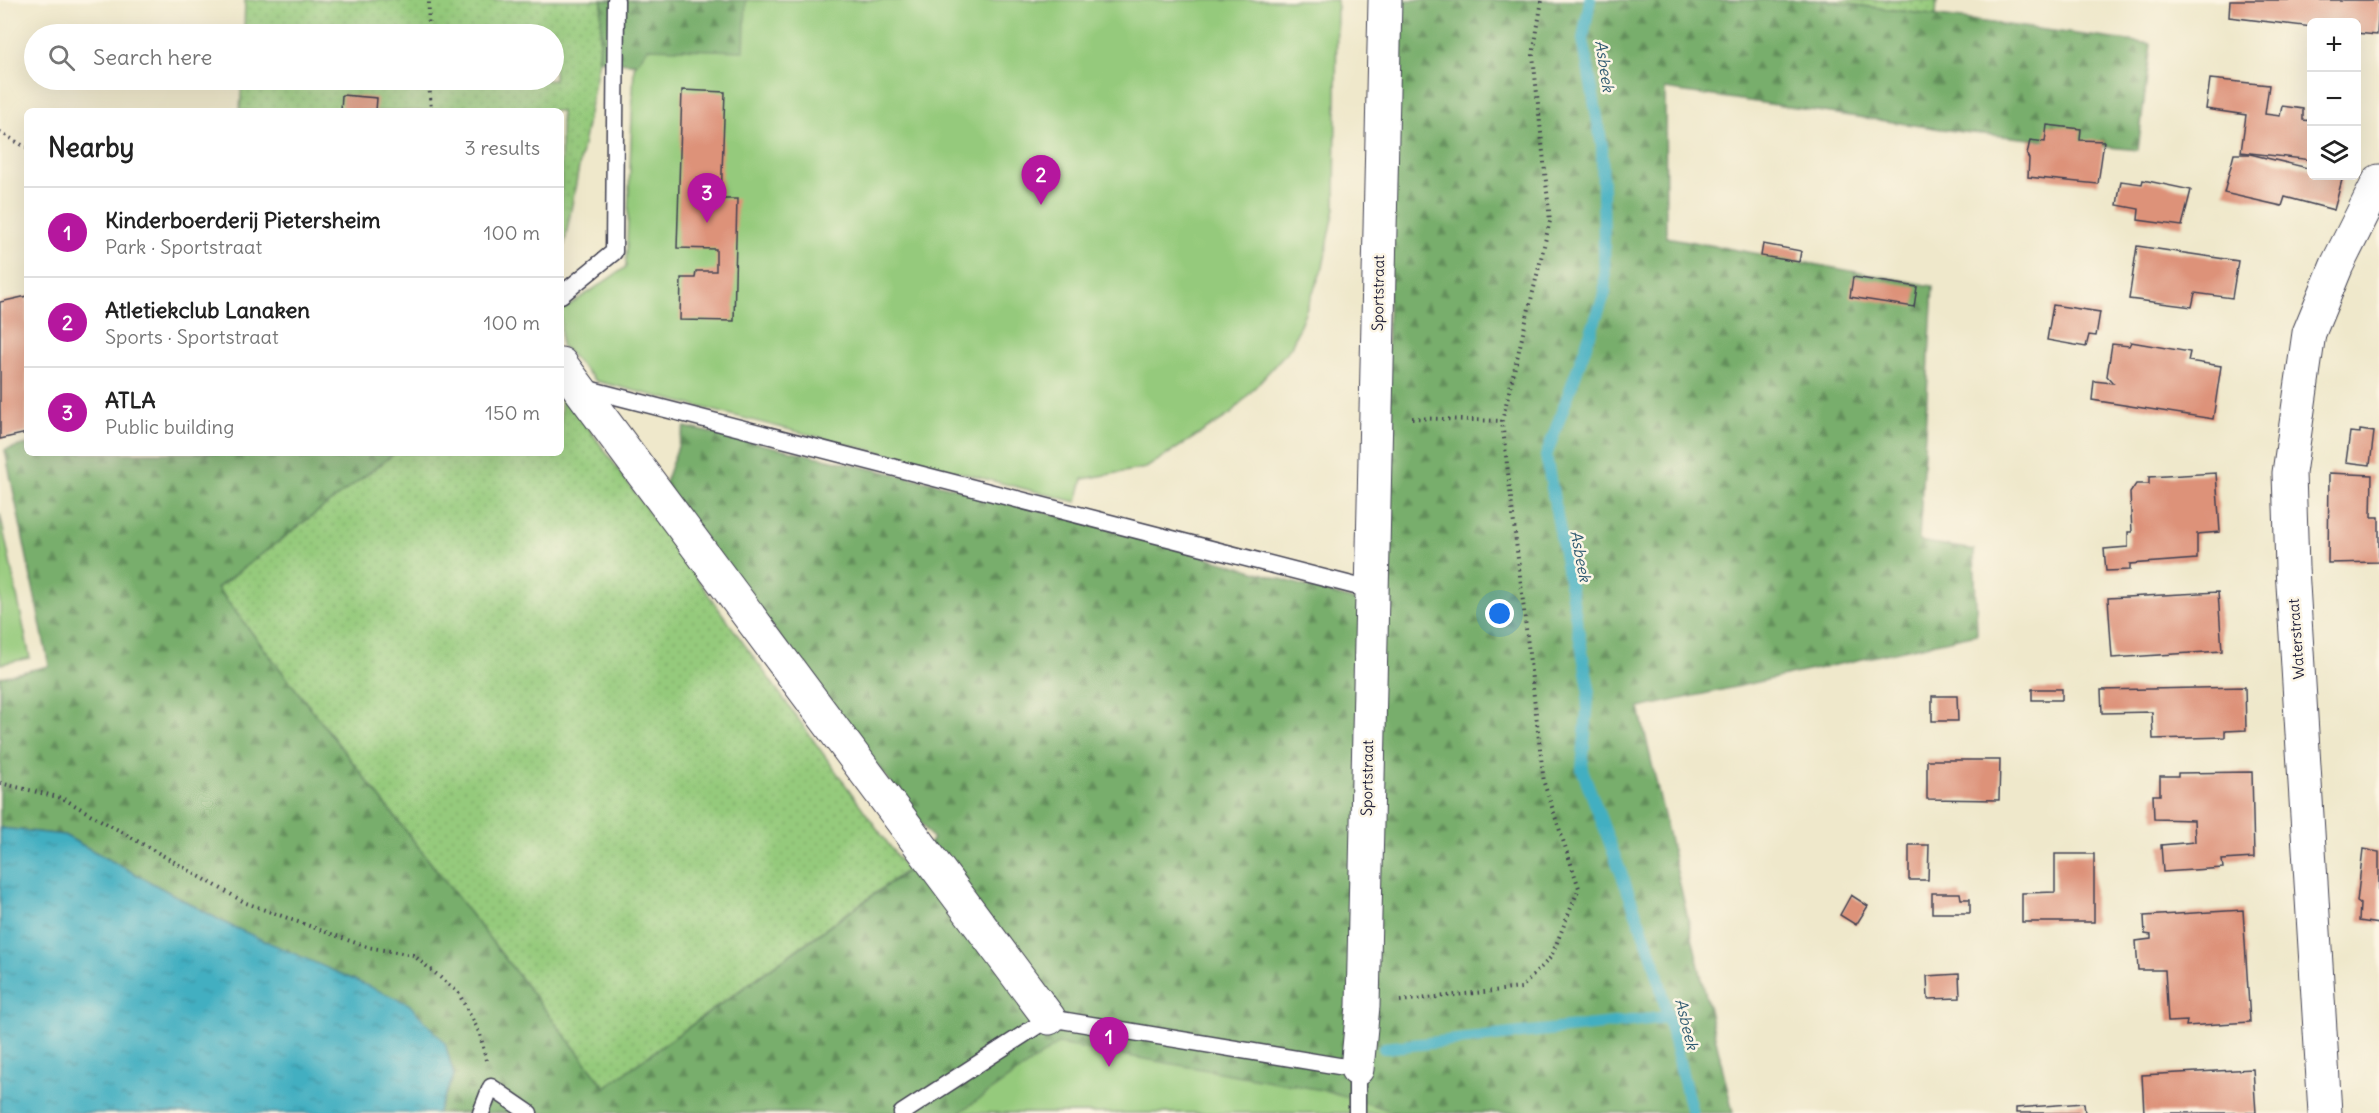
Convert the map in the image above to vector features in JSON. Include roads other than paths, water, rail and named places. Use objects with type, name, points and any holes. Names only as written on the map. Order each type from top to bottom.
[{"type":"street","name":"Sportstraat","points":[[1357,1069],[1363,1005],[1385,0]]},
{"type":"street","name":"Waterstraat","points":[[2325,1113],[2292,568],[2289,473],[2309,333],[2337,265],[2379,181]]},
{"type":"street","points":[[570,376],[1049,1018]]},
{"type":"lane","points":[[564,292],[614,252],[616,0]]},
{"type":"lane","points":[[570,376],[1371,590]]},
{"type":"lane","points":[[902,1113],[1049,1018],[1357,1069],[1357,1113]]},
{"type":"lane","points":[[481,1113],[491,1087],[529,1113]]},
{"type":"water","points":[[0,828],[64,835],[229,925],[409,1004],[445,1043],[454,1076],[437,1113],[0,1113]]},
{"type":"waterway","name":"Asbeek","points":[[1590,0],[1583,39],[1602,146],[1605,293],[1546,456],[1589,688],[1582,769],[1654,961],[1692,1113]]},
{"type":"waterway","points":[[1384,1048],[1668,1017]]},
{"type":"place","name":"Atletiekclub Lanaken","points":[[1041,205]]},
{"type":"place","name":"ATLA","points":[[707,223]]},
{"type":"place","name":"Kinderboerderij Pietersheim","points":[[1109,1067]]}]
